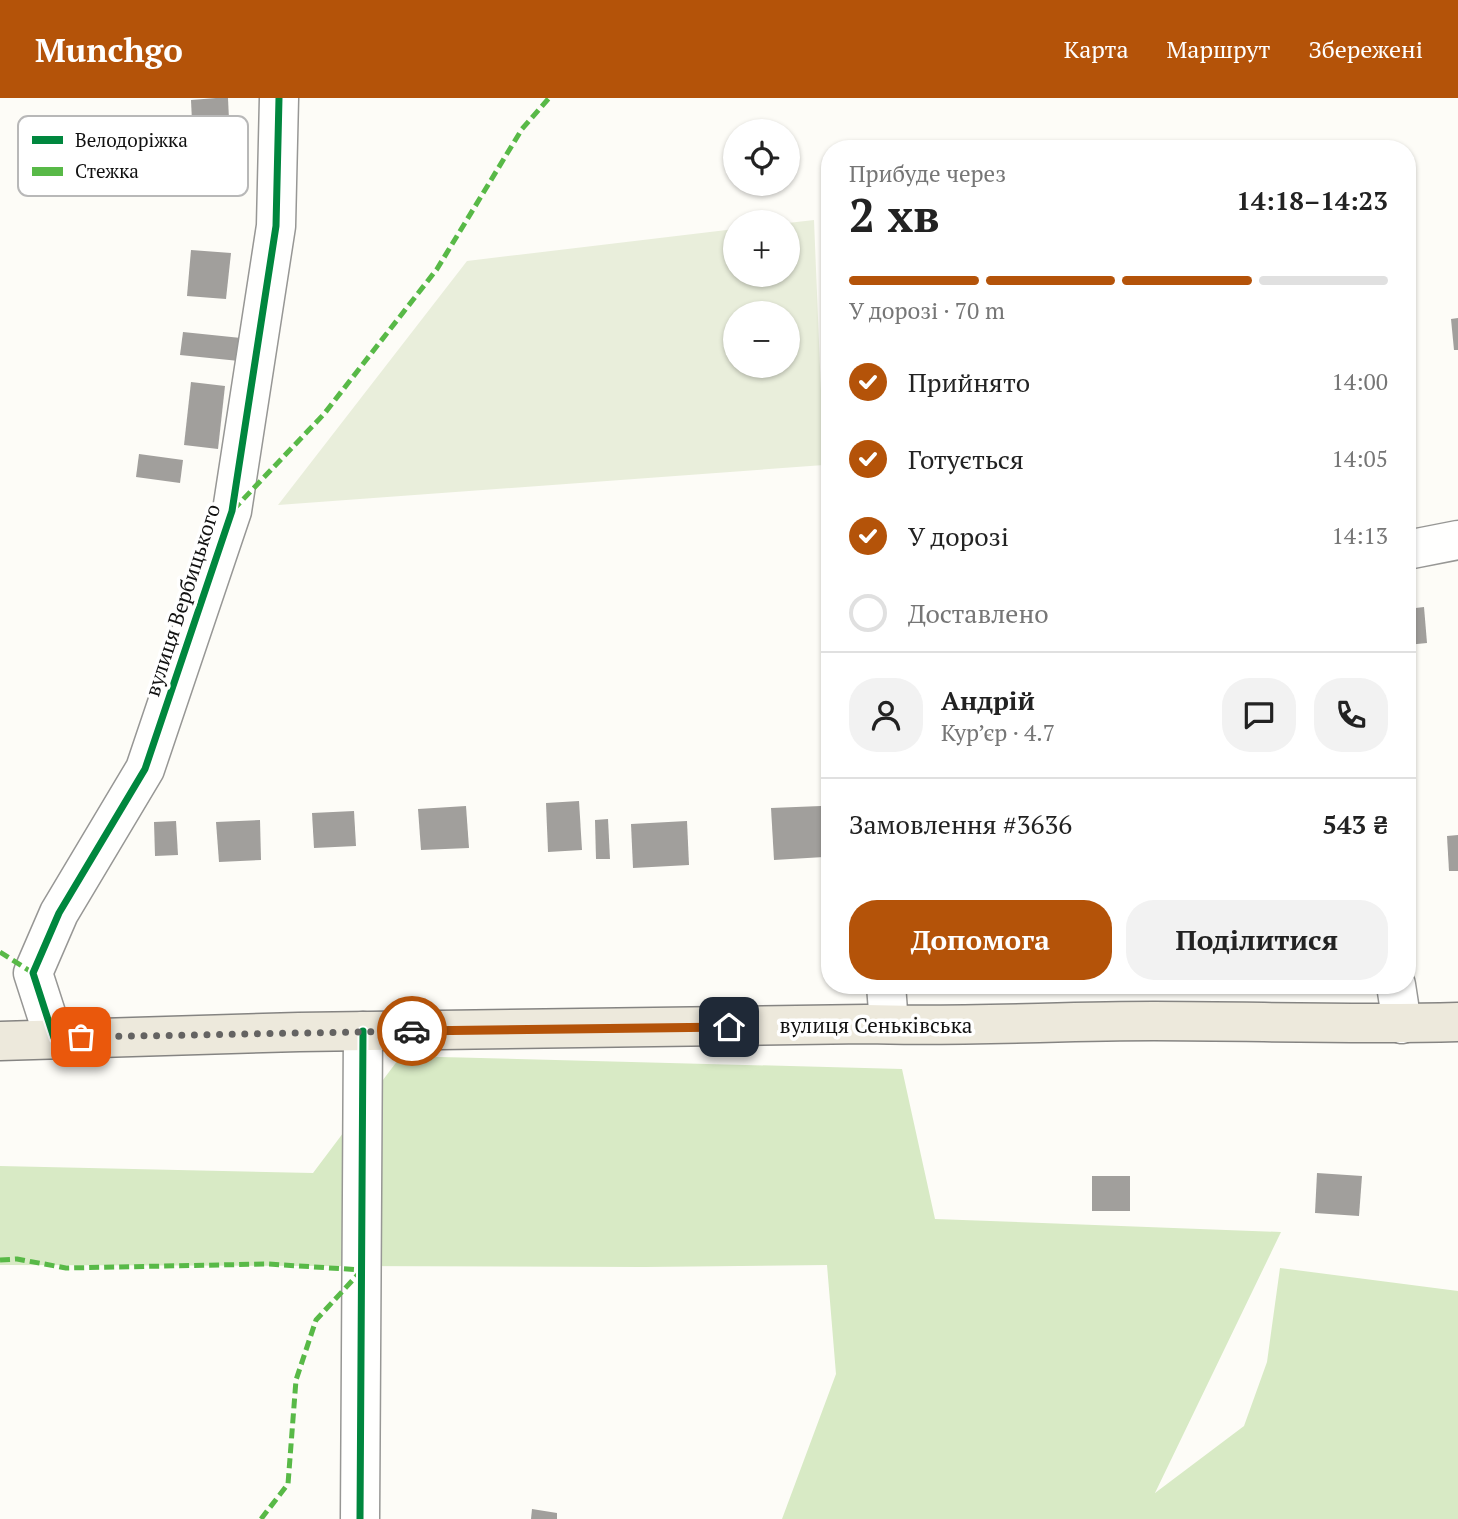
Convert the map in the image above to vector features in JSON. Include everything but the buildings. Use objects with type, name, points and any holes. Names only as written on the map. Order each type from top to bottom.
[{"type":"main road","name":"вулиця Сенькiвська","points":[[0,1041],[363,1031],[889,1024],[930,1026],[1154,1021],[1402,1024],[1458,1022]]},
{"type":"street","name":"вулиця Вербицького","points":[[54,1038],[33,974],[59,913],[145,769],[232,511],[276,226],[279,98]]},
{"type":"street","points":[[1416,548],[1458,540]]},
{"type":"street","points":[[887,994],[889,1024]]},
{"type":"street","points":[[1397,994],[1402,1024]]},
{"type":"street","points":[[360,1519],[363,1031]]},
{"type":"green space","points":[[814,220],[821,392],[821,465],[278,505],[467,261],[723,230],[723,287],[800,287],[800,222]]},
{"type":"green space","points":[[401,1056],[902,1069],[935,1219],[1281,1232],[1155,1493],[1244,1426],[1267,1362],[1280,1268],[1458,1291],[1458,1519],[782,1519],[836,1374],[827,1265],[0,1265],[0,1166],[313,1173]]},
{"type":"marked path","points":[[233,510],[324,414],[437,269],[522,129],[549,98]]},
{"type":"marked path","points":[[0,952],[33,973]]},
{"type":"marked path","points":[[0,1260],[17,1259],[66,1268],[268,1264],[362,1270]]},
{"type":"marked path","points":[[261,1519],[288,1484],[296,1380],[316,1320],[362,1270]]},
{"type":"cycle path","points":[[54,1038],[33,973],[59,913],[145,769],[232,511],[276,226],[279,98]]},
{"type":"cycle path","points":[[360,1519],[363,1031]]},
{"type":"way so far","points":[[81,1037],[412,1031]]},
{"type":"route","points":[[412,1031],[729,1027]]}]
